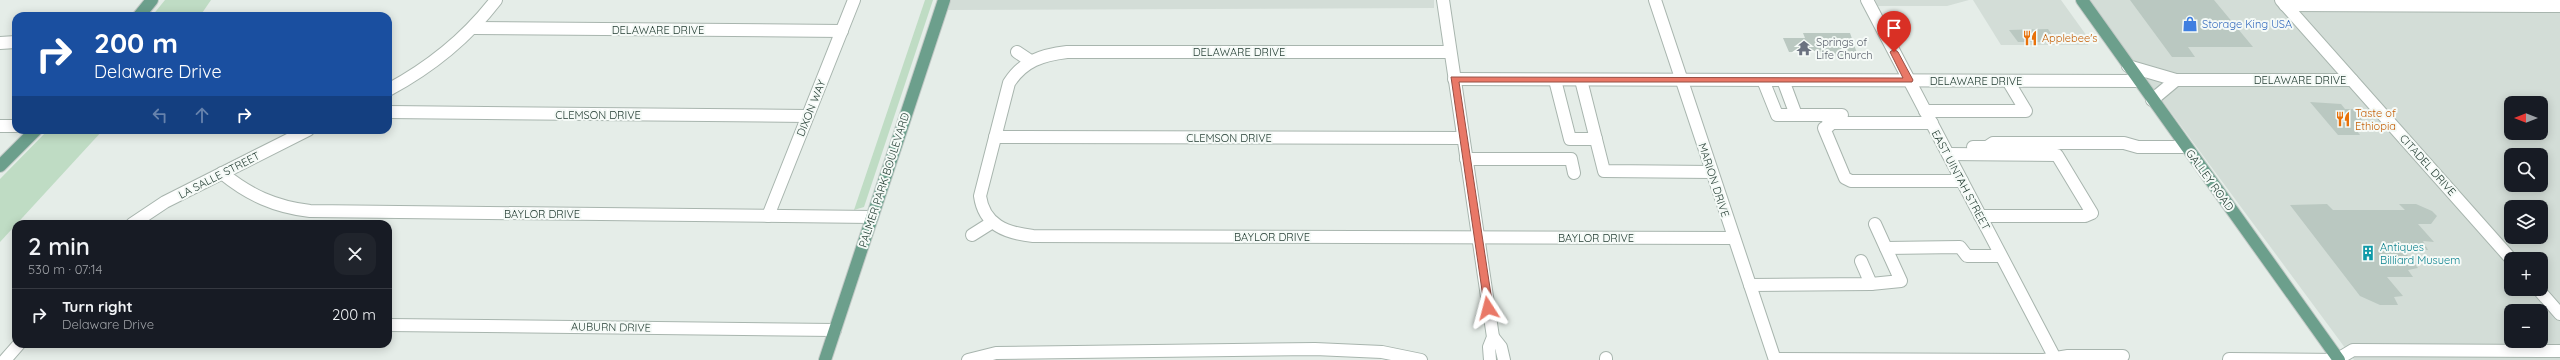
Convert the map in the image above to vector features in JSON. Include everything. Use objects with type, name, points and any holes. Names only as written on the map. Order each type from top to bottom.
[{"type":"main road","points":[[142,12],[152,0]]},
{"type":"main road","name":"PALMER PARK BOULEVARD","points":[[825,360],[944,0]]},
{"type":"main road","name":"GALLEY ROAD","points":[[2082,0],[2339,360]]},
{"type":"main road","points":[[0,166],[32,134]]},
{"type":"street","points":[[392,88],[435,63],[474,28],[496,0]]},
{"type":"street","name":"DIXON WAY","points":[[768,216],[854,0]]},
{"type":"street","points":[[1442,0],[1493,337],[1501,347],[1504,360]]},
{"type":"street","name":"MARION DRIVE","points":[[1655,0],[1775,360]]},
{"type":"street","name":"EAST UINTAH STREET","points":[[1867,0],[2055,359]]},
{"type":"street","points":[[2283,2],[2550,4]]},
{"type":"street","name":"CITADEL DRIVE","points":[[2283,2],[2505,252]]},
{"type":"street","name":"DELAWARE DRIVE","points":[[474,28],[842,31]]},
{"type":"street","points":[[0,43],[12,42]]},
{"type":"street","points":[[972,235],[991,223],[983,212],[980,196],[1009,83],[1019,68],[1029,60],[1017,52]]},
{"type":"street","name":"DELAWARE DRIVE","points":[[1029,60],[1044,55],[1067,52],[1450,52]]},
{"type":"street","name":"DELAWARE DRIVE","points":[[2128,66],[2176,80],[2352,80]]},
{"type":"street","name":"DELAWARE DRIVE","points":[[1454,79],[2139,81]]},
{"type":"street","points":[[1555,80],[1570,139],[1596,139]]},
{"type":"street","points":[[1581,80],[1604,171],[1712,172]]},
{"type":"street","points":[[1763,80],[1777,115],[1928,116]]},
{"type":"street","points":[[1783,80],[1796,115]]},
{"type":"street","points":[[2152,100],[2162,90],[2176,80]]},
{"type":"street","points":[[1962,181],[1851,181],[1845,178],[1824,128],[1829,126],[1828,123],[2026,111],[2008,81]]},
{"type":"street","name":"CLEMSON DRIVE","points":[[392,112],[807,116]]},
{"type":"street","points":[[0,126],[12,126]]},
{"type":"street","name":"LA SALLE STREET","points":[[138,220],[165,202],[300,134]]},
{"type":"street","name":"CLEMSON DRIVE","points":[[995,137],[1462,138]]},
{"type":"street","points":[[1946,150],[1987,147],[1993,143],[2124,143],[2138,147],[2186,147]]},
{"type":"street","points":[[1946,150],[2057,156],[2092,213],[2085,216],[1980,216]]},
{"type":"street","points":[[1466,159],[1571,159],[1574,173]]},
{"type":"street","name":"BAYLOR DRIVE","points":[[222,173],[245,192],[262,201],[282,207],[310,212],[872,217]]},
{"type":"street","name":"BAYLOR DRIVE","points":[[991,223],[1011,233],[1033,236],[1734,238]]},
{"type":"street","points":[[1750,284],[1871,284],[1901,281],[1875,224]]},
{"type":"street","points":[[1886,248],[1960,247],[1967,256],[2000,256]]},
{"type":"street","points":[[1861,261],[1871,284]]},
{"type":"street","points":[[2544,296],[2560,314]]},
{"type":"street","name":"AUBURN DRIVE","points":[[392,325],[835,330]]},
{"type":"street","points":[[1490,360],[1489,347],[1493,337]]},
{"type":"street","points":[[5,360],[16,348]]},
{"type":"street","points":[[968,360],[996,353],[1315,350],[1382,352],[1421,360]]},
{"type":"street","points":[[2229,359],[2339,360],[2353,350],[2560,351]]},
{"type":"street","points":[[1775,360],[2055,359],[2123,356]]},
{"type":"shaded area","points":[[950,0],[1434,0],[1434,8],[947,10]]},
{"type":"shaded area","points":[[1875,0],[1969,0],[1947,6],[1878,6]]},
{"type":"shaded area","points":[[1973,0],[2061,0],[2089,39],[2088,45],[2001,45]]},
{"type":"shaded area","points":[[2088,0],[2560,0],[2560,360],[2354,360]]},
{"type":"green space","points":[[165,0],[211,0],[203,12],[155,12]]},
{"type":"green space","points":[[925,0],[933,0],[864,207],[854,210]]},
{"type":"green space","points":[[44,134],[99,134],[20,220],[12,220],[12,229],[0,242],[0,179]]},
{"type":"building","name":"Storage King USA","points":[[2130,0],[2214,0],[2253,47],[2188,47],[2195,57],[2172,57]]},
{"type":"building","name":"Applebee's","points":[[2048,29],[2057,42],[2018,42],[2009,30]]},
{"type":"building","name":"Springs of Life Church","points":[[1803,33],[1850,33],[1858,56],[1848,58],[1834,56],[1832,52],[1789,52],[1783,38],[1805,38]]},
{"type":"building","name":"Taste of Ethiopia","points":[[2310,102],[2341,104],[2345,109],[2353,109],[2370,129],[2364,129],[2366,131],[2357,131],[2360,135],[2338,135]]},
{"type":"building","name":"Antiques Billiard Musuem","points":[[2327,204],[2333,210],[2405,210],[2399,204],[2416,204],[2432,211],[2437,216],[2431,224],[2418,224],[2434,242],[2423,241],[2428,250],[2403,250],[2418,268],[2408,270],[2413,277],[2387,277],[2403,296],[2394,297],[2398,305],[2380,305],[2360,296],[2290,205]]},
{"type":"place","name":"Storage King USA","points":[[2190,24]]},
{"type":"place","name":"Applebee's","points":[[2030,38]]},
{"type":"place","name":"Springs of Life Church","points":[[1804,48]]},
{"type":"place","name":"Taste of Ethiopia","points":[[2343,119]]},
{"type":"place","name":"Antiques Billiard Musuem","points":[[2368,253]]},
{"type":"route","points":[[1488,308],[1454,79],[1909,80],[1894,52]]}]
